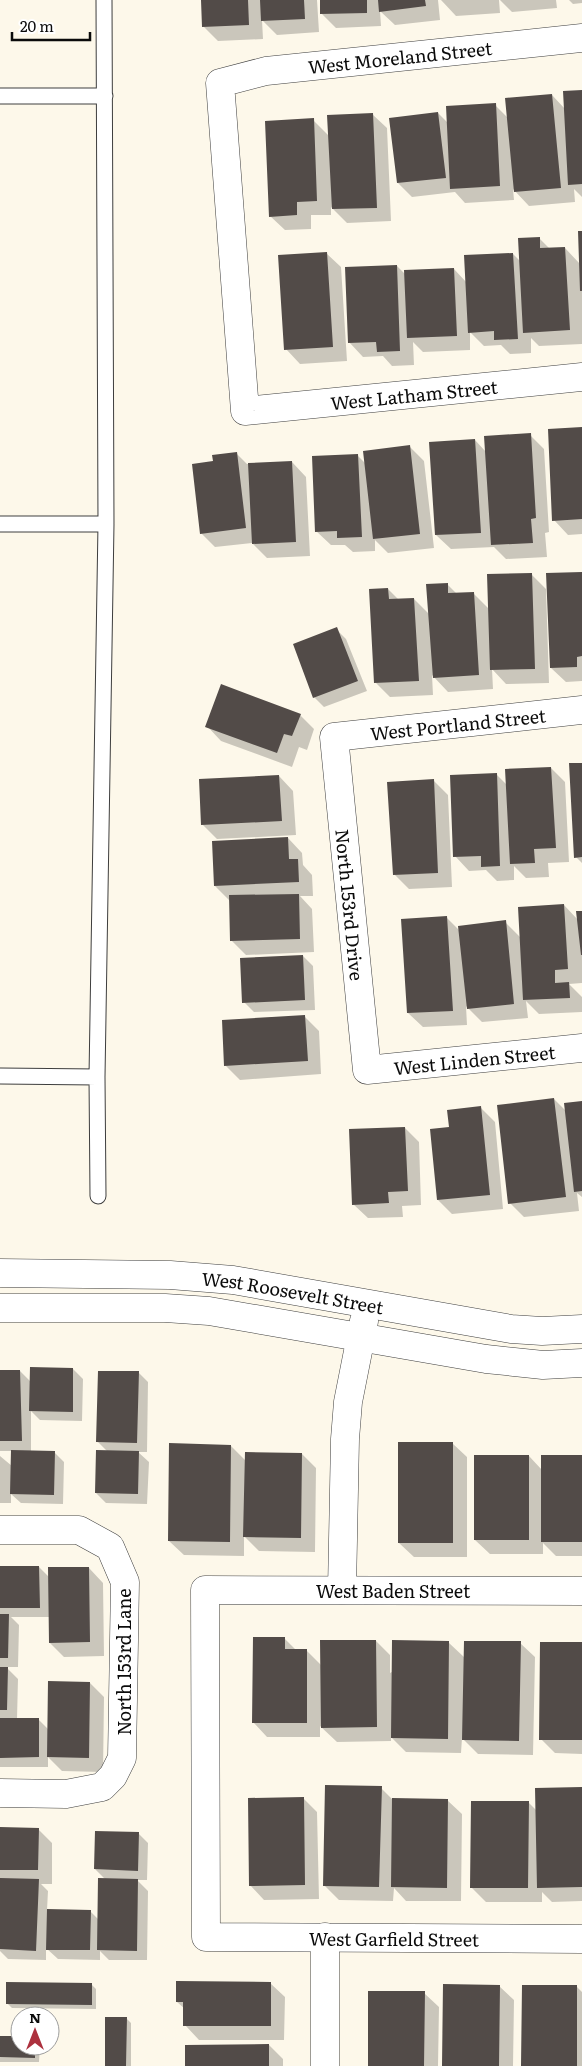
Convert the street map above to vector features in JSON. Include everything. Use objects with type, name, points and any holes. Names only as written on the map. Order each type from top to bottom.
[{"type":"street","name":"West Moreland Street","points":[[245,411],[220,83],[266,71],[582,38]]},
{"type":"street","name":"West Latham Street","points":[[245,411],[582,377]]},
{"type":"street","name":"West Portland Street","points":[[334,737],[582,710]]},
{"type":"street","name":"North 153rd Drive","points":[[334,737],[367,1070]]},
{"type":"street","name":"West Linden Street","points":[[367,1070],[582,1048]]},
{"type":"street","name":"West Roosevelt Street","points":[[0,1273],[197,1276],[283,1288],[511,1329],[542,1331],[582,1329]]},
{"type":"street","points":[[342,1590],[345,1439],[348,1402],[367,1303]]},
{"type":"street","name":"West Roosevelt Street","points":[[0,1308],[165,1308],[209,1311],[515,1363],[542,1365],[582,1363]]},
{"type":"street","name":"North 153rd Lane","points":[[0,1530],[79,1530],[110,1547],[124,1582],[122,1758],[112,1776],[102,1787],[66,1794],[0,1793]]},
{"type":"street","name":"West Baden Street","points":[[206,1937],[205,1590],[582,1591]]},
{"type":"street","name":"West Garfield Street","points":[[206,1937],[582,1939]]},
{"type":"street","points":[[325,1937],[325,2066]]},
{"type":"lane","points":[[98,1196],[97,1077],[106,524],[104,0]]},
{"type":"lane","points":[[0,96],[105,96]]},
{"type":"lane","points":[[0,524],[106,524]]},
{"type":"lane","points":[[0,1076],[97,1077]]},
{"type":"building","points":[[201,0],[248,0],[249,25],[202,27]]},
{"type":"building","points":[[260,0],[304,0],[305,19],[261,21]]},
{"type":"building","points":[[320,0],[367,0],[367,13],[320,14]]},
{"type":"building","points":[[378,0],[425,0],[426,6],[379,12]]},
{"type":"building","points":[[582,90],[582,184],[568,185],[563,91]]},
{"type":"building","points":[[552,94],[561,188],[514,192],[505,98]]},
{"type":"building","points":[[496,103],[500,186],[450,189],[446,106]]},
{"type":"building","points":[[438,112],[446,178],[397,183],[389,118]]},
{"type":"building","points":[[373,113],[377,208],[332,209],[327,115]]},
{"type":"building","points":[[314,118],[317,201],[297,202],[297,215],[269,217],[265,121]]},
{"type":"building","points":[[578,231],[582,231],[582,291],[580,291]]},
{"type":"building","points":[[540,237],[540,248],[565,247],[570,330],[523,333],[518,238]]},
{"type":"building","points":[[327,252],[333,347],[284,350],[278,255]]},
{"type":"building","points":[[513,253],[518,339],[494,340],[494,331],[468,333],[464,255]]},
{"type":"building","points":[[397,265],[400,351],[377,352],[376,342],[348,343],[345,267]]},
{"type":"building","points":[[454,268],[457,336],[407,338],[404,270]]},
{"type":"building","points":[[582,427],[582,519],[552,521],[548,429]]},
{"type":"building","points":[[531,433],[536,518],[531,519],[533,543],[491,545],[484,436]]},
{"type":"building","points":[[475,439],[481,533],[435,535],[429,442]]},
{"type":"building","points":[[410,445],[420,534],[373,539],[363,451]]},
{"type":"building","points":[[237,452],[246,528],[200,534],[192,464],[213,461],[212,455]]},
{"type":"building","points":[[358,454],[362,537],[337,538],[337,531],[315,532],[312,456]]},
{"type":"building","points":[[292,461],[296,542],[252,544],[248,463]]},
{"type":"building","points":[[582,572],[582,656],[577,657],[577,667],[550,668],[546,573]]},
{"type":"building","points":[[532,573],[535,669],[490,670],[487,574]]},
{"type":"building","points":[[448,583],[448,593],[474,592],[479,675],[433,678],[426,584]]},
{"type":"building","points":[[388,588],[389,599],[414,598],[419,681],[374,683],[369,589]]},
{"type":"building","points":[[337,627],[358,681],[313,698],[293,644]]},
{"type":"building","points":[[221,684],[301,714],[292,736],[284,734],[277,753],[205,727]]},
{"type":"building","points":[[569,763],[582,763],[582,857],[574,858]]},
{"type":"building","points":[[551,767],[556,848],[534,849],[535,863],[510,864],[505,769]]},
{"type":"building","points":[[497,773],[500,866],[481,867],[481,856],[453,857],[450,775]]},
{"type":"building","points":[[279,775],[282,821],[201,825],[199,779]]},
{"type":"building","points":[[434,779],[438,873],[393,875],[387,782]]},
{"type":"building","points":[[288,837],[289,859],[298,859],[299,882],[214,886],[212,841]]},
{"type":"building","points":[[299,894],[300,939],[230,941],[229,895]]},
{"type":"building","points":[[564,904],[568,969],[555,970],[555,983],[569,982],[570,998],[523,1000],[518,907]]},
{"type":"building","points":[[576,911],[582,911],[582,955],[581,955]]},
{"type":"building","points":[[447,916],[453,1011],[407,1013],[401,919]]},
{"type":"building","points":[[506,920],[514,1004],[467,1009],[458,926]]},
{"type":"building","points":[[303,955],[305,1000],[242,1003],[240,958]]},
{"type":"building","points":[[305,1015],[308,1061],[224,1066],[222,1020]]},
{"type":"building","points":[[554,1098],[566,1197],[508,1204],[497,1105]]},
{"type":"building","points":[[582,1101],[582,1191],[574,1192],[564,1103]]},
{"type":"building","points":[[481,1106],[490,1195],[437,1200],[430,1129],[449,1127],[447,1110]]},
{"type":"building","points":[[405,1127],[408,1191],[388,1192],[389,1203],[352,1205],[349,1129]]},
{"type":"building","points":[[30,1367],[73,1368],[73,1412],[29,1411]]},
{"type":"building","points":[[0,1370],[20,1370],[22,1441],[0,1441]]},
{"type":"building","points":[[98,1371],[139,1371],[137,1443],[96,1442]]},
{"type":"building","points":[[398,1442],[453,1442],[453,1543],[398,1543]]},
{"type":"building","points":[[169,1443],[231,1445],[230,1542],[168,1541]]},
{"type":"building","points":[[11,1450],[55,1451],[54,1495],[10,1494]]},
{"type":"building","points":[[96,1450],[139,1451],[138,1494],[95,1493]]},
{"type":"building","points":[[245,1452],[302,1453],[301,1538],[243,1537]]},
{"type":"building","points":[[474,1455],[529,1455],[529,1540],[474,1540]]},
{"type":"building","points":[[541,1455],[582,1455],[582,1542],[541,1542]]},
{"type":"building","points":[[0,1566],[39,1566],[40,1608],[0,1608]]},
{"type":"building","points":[[48,1567],[89,1567],[90,1642],[49,1643]]},
{"type":"building","points":[[0,1614],[9,1614],[8,1658],[0,1658]]},
{"type":"building","points":[[253,1637],[285,1637],[285,1649],[307,1649],[307,1723],[252,1723]]},
{"type":"building","points":[[320,1640],[376,1640],[377,1727],[321,1728]]},
{"type":"building","points":[[392,1640],[449,1641],[448,1739],[391,1738]]},
{"type":"building","points":[[464,1641],[521,1641],[519,1741],[462,1740]]},
{"type":"building","points":[[540,1642],[582,1642],[582,1740],[539,1740]]},
{"type":"building","points":[[0,1667],[8,1667],[7,1710],[0,1710]]},
{"type":"building","points":[[48,1681],[90,1682],[89,1758],[47,1757]]},
{"type":"building","points":[[0,1718],[39,1718],[39,1757],[0,1758]]},
{"type":"building","points":[[325,1785],[382,1786],[379,1887],[323,1886]]},
{"type":"building","points":[[582,1787],[582,1887],[537,1888],[535,1788]]},
{"type":"building","points":[[304,1797],[305,1885],[249,1886],[248,1798]]},
{"type":"building","points":[[392,1798],[448,1799],[447,1888],[391,1887]]},
{"type":"building","points":[[471,1801],[529,1801],[528,1888],[470,1888]]},
{"type":"building","points":[[0,1827],[39,1828],[38,1870],[0,1870]]},
{"type":"building","points":[[95,1831],[139,1832],[138,1871],[94,1869]]},
{"type":"building","points":[[0,1878],[39,1879],[36,1951],[0,1949]]},
{"type":"building","points":[[98,1878],[138,1879],[137,1951],[97,1950]]},
{"type":"building","points":[[47,1909],[91,1910],[90,1950],[46,1950]]},
{"type":"building","points":[[176,1981],[271,1982],[271,2026],[183,2026],[183,2002],[176,2002]]},
{"type":"building","points":[[6,1982],[92,1983],[92,2005],[6,2004]]},
{"type":"building","points":[[443,1984],[500,1985],[499,2066],[442,2066]]},
{"type":"building","points":[[522,1985],[577,1985],[577,2066],[521,2066]]},
{"type":"building","points":[[368,1991],[425,1991],[424,2066],[368,2066]]},
{"type":"building","points":[[105,2017],[127,2017],[126,2066],[105,2066]]},
{"type":"building","points":[[0,2036],[10,2036],[10,2056],[35,2056],[35,2058],[0,2057]]},
{"type":"building","points":[[269,2044],[269,2066],[185,2066],[185,2045]]}]
